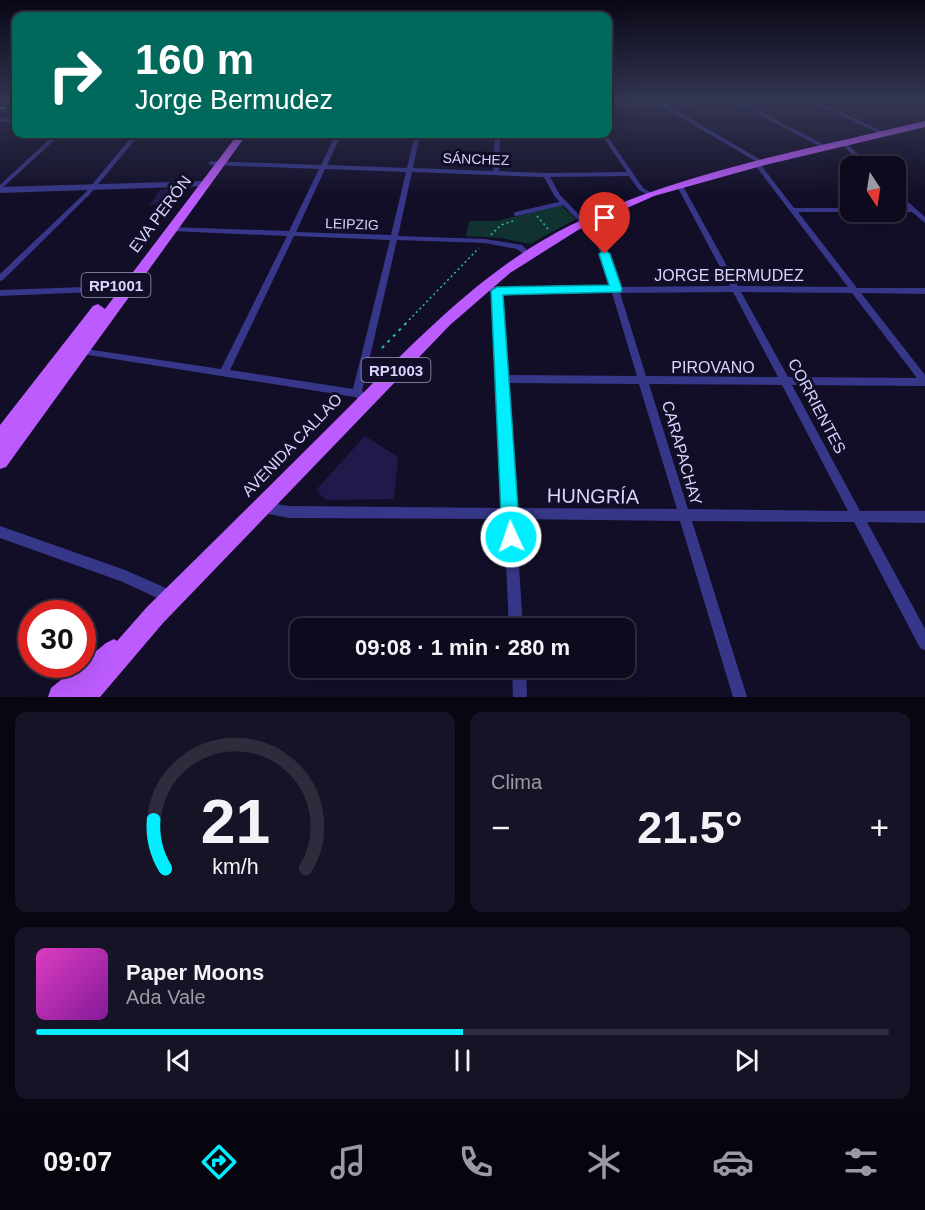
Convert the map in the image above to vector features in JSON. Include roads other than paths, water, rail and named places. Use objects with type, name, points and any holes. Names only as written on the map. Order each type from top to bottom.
[{"type":"main road","name":"AVENIDA CALLAO","points":[[84,697],[155,615],[262,508],[362,396],[445,321],[491,288],[528,255],[589,220],[650,194],[760,164],[891,133]]},
{"type":"main road","name":"EVA PERÓN","points":[[216,163],[232,138]]},
{"type":"main road","name":"EVA PERÓN","points":[[0,438],[113,289],[238,138]]},
{"type":"main road","name":"EVA PERÓN","points":[[0,461],[171,229],[199,184]]},
{"type":"main road","name":"AVENIDA CALLAO","points":[[60,697],[155,615]]},
{"type":"street","points":[[709,133],[760,164],[925,382]]},
{"type":"street","points":[[797,133],[827,148]]},
{"type":"street","points":[[0,189],[54,138]]},
{"type":"street","points":[[0,278],[93,188],[134,138]]},
{"type":"street","points":[[224,373],[337,138]]},
{"type":"street","points":[[79,351],[362,396],[394,237],[417,138]]},
{"type":"street","points":[[496,173],[498,138]]},
{"type":"street","points":[[607,138],[641,189],[650,194]]},
{"type":"street","points":[[844,144],[857,156]]},
{"type":"street","name":"SÁNCHEZ","points":[[216,163],[546,175],[631,174]]},
{"type":"street","points":[[546,175],[563,203],[589,220]]},
{"type":"street","points":[[0,189],[199,184]]},
{"type":"street","name":"CORRIENTES","points":[[680,186],[925,643]]},
{"type":"street","points":[[906,202],[925,221]]},
{"type":"street","points":[[793,210],[840,210]]},
{"type":"street","points":[[906,210],[914,210]]},
{"type":"street","name":"CARAPACHAY","points":[[589,220],[616,289],[683,517],[740,697]]},
{"type":"street","name":"LEIPZIG","points":[[171,229],[485,241],[519,247],[528,255]]},
{"type":"street","points":[[491,288],[500,379],[515,618]]},
{"type":"street","name":"JORGE BERMUDEZ","points":[[491,288],[925,291]]},
{"type":"street","points":[[0,293],[113,289]]},
{"type":"street","name":"PIROVANO","points":[[500,379],[925,382]]},
{"type":"street","name":"HUNGRÍA","points":[[262,508],[289,512],[683,517],[925,517]]},
{"type":"street","points":[[0,532],[125,576],[172,598]]},
{"type":"street","points":[[519,678],[520,697]]},
{"type":"lane","points":[[517,217],[563,203]]}]
